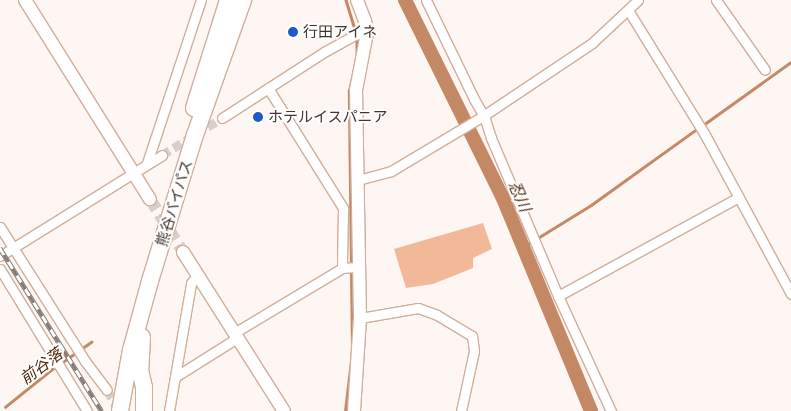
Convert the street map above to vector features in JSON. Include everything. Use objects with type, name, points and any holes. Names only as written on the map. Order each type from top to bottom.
[{"type":"highway","name":"熊谷バイパス","points":[[112,404],[128,321],[228,0]]},
{"type":"highway","name":"熊谷バイパス","points":[[112,404],[195,135],[242,0]]},
{"type":"highway","points":[[144,411],[140,353],[150,281]]},
{"type":"street","points":[[25,0],[150,199]]},
{"type":"street","points":[[147,164],[201,0]]},
{"type":"street","points":[[350,267],[358,180],[356,90],[362,33],[366,21],[357,0]]},
{"type":"street","points":[[426,0],[474,99],[536,240],[558,296],[611,411]]},
{"type":"street","points":[[358,180],[391,171],[482,117],[592,43],[638,0]]},
{"type":"street","points":[[716,0],[765,70]]},
{"type":"street","points":[[628,10],[703,131],[791,294]]},
{"type":"street","points":[[222,118],[324,52],[362,33]]},
{"type":"street","points":[[268,88],[343,208],[350,267],[360,318],[354,411]]},
{"type":"street","points":[[0,256],[162,155]]},
{"type":"street","points":[[558,296],[739,197]]},
{"type":"street","points":[[0,227],[112,404]]},
{"type":"street","points":[[184,252],[284,411]]},
{"type":"street","points":[[175,377],[236,336],[350,267]]},
{"type":"street","points":[[0,270],[87,411]]},
{"type":"street","points":[[169,411],[190,284],[198,275]]},
{"type":"street","points":[[360,318],[418,308],[438,314],[472,336],[474,351],[461,411]]},
{"type":"shaded area","points":[[483,223],[492,249],[473,258],[473,268],[433,284],[406,288],[394,249]]},
{"type":"waterway","points":[[346,0],[356,32]]},
{"type":"waterway","name":"忍川","points":[[405,0],[502,196],[591,411]]},
{"type":"waterway","points":[[357,37],[357,52]]},
{"type":"waterway","points":[[703,125],[791,62]]},
{"type":"waterway","points":[[345,411],[352,352],[349,91],[355,64]]},
{"type":"waterway","points":[[523,247],[591,205],[698,128]]},
{"type":"waterway","name":"前谷落","points":[[61,363],[91,342]]},
{"type":"waterway","name":"前谷落","points":[[5,407],[56,366]]},
{"type":"tunnel","points":[[162,155],[222,118]]},
{"type":"tunnel","points":[[150,199],[183,252]]},
{"type":"tunnel","points":[[107,390],[120,411]]},
{"type":"railway","points":[[0,248],[102,411]]},
{"type":"place","name":"行田アイネ","points":[[293,32]]},
{"type":"place","name":"ホテルイスパニア","points":[[258,117]]}]
